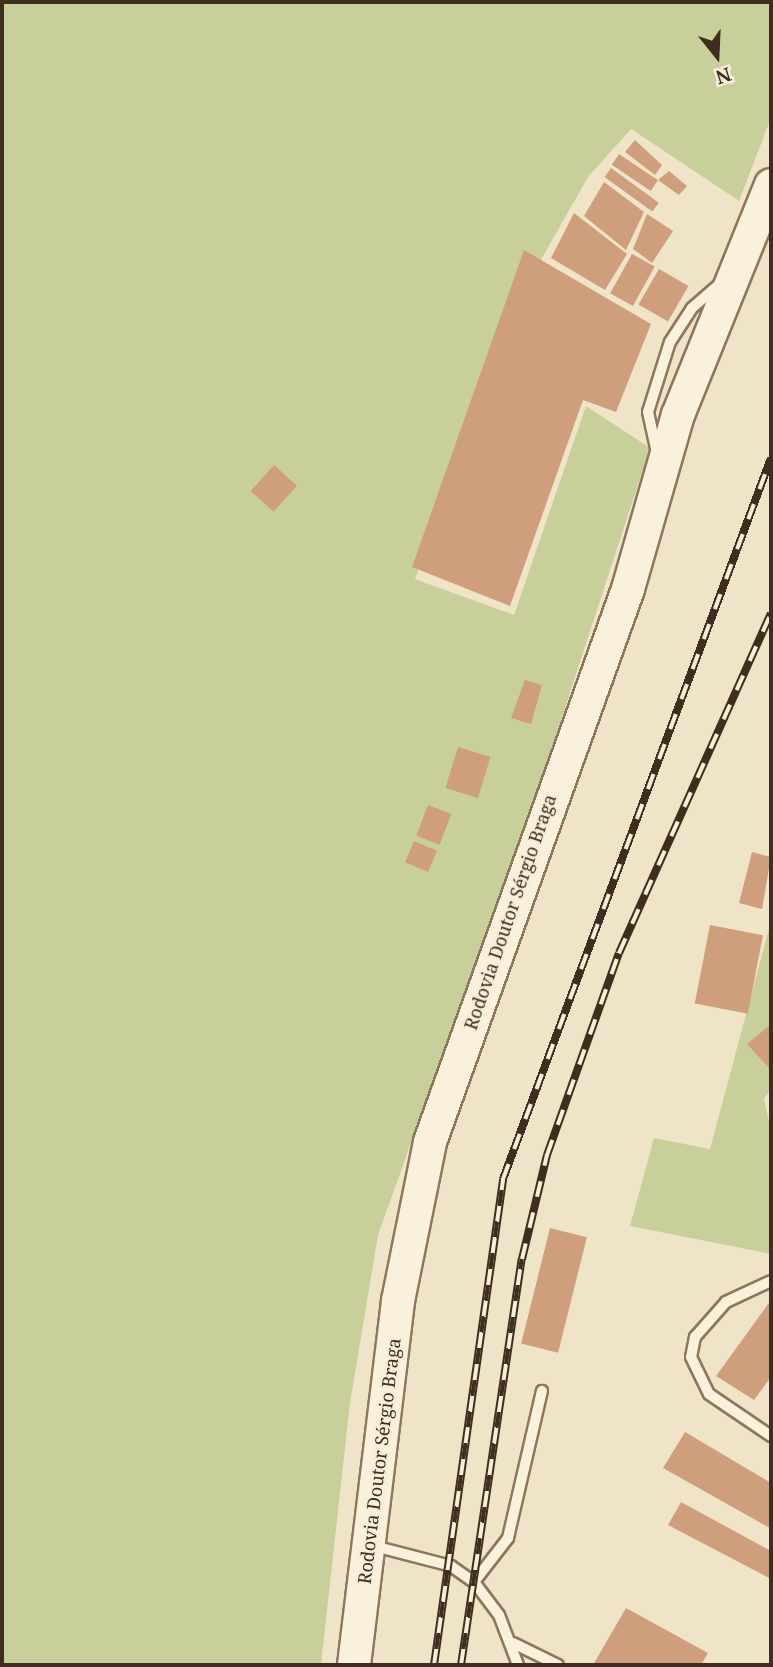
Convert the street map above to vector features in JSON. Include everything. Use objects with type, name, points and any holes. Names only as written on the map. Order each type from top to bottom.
[{"type":"main road","name":"Rodovia Doutor Sérgio Braga","points":[[354,1665],[398,1301],[430,1142],[628,589],[662,471],[730,275],[771,185]]},
{"type":"lane","points":[[771,1281],[726,1301],[695,1337],[691,1357],[709,1394],[771,1436]]},
{"type":"lane","points":[[474,1582],[509,1538],[542,1391]]},
{"type":"lane","points":[[370,1544],[451,1566],[474,1582],[513,1643],[518,1665]]},
{"type":"lane","points":[[513,1643],[558,1665]]},
{"type":"green space","points":[[2,2],[771,2],[771,118],[739,201],[631,129],[588,177],[517,302],[415,579],[514,615],[586,406],[650,448],[542,778],[378,1235],[350,1403],[321,1665],[2,1665]]},
{"type":"green space","points":[[771,921],[771,1089],[764,1099],[771,1130],[771,1254],[630,1226],[654,1138],[710,1149]]},
{"type":"building","points":[[635,140],[662,165],[655,175],[625,152]]},
{"type":"building","points":[[619,154],[658,180],[651,191],[612,165]]},
{"type":"building","points":[[611,168],[659,203],[652,212],[605,177]]},
{"type":"building","points":[[669,171],[687,186],[679,195],[658,180]]},
{"type":"building","points":[[604,182],[644,212],[626,250],[584,216]]},
{"type":"building","points":[[574,213],[627,254],[605,290],[551,258]]},
{"type":"building","points":[[647,214],[673,231],[652,263],[633,249]]},
{"type":"building","points":[[524,250],[651,324],[616,412],[583,400],[510,606],[412,567]]},
{"type":"building","points":[[632,254],[655,267],[633,306],[610,293]]},
{"type":"building","points":[[659,269],[688,286],[668,322],[638,305]]},
{"type":"building","points":[[274,465],[297,486],[274,512],[251,491]]},
{"type":"building","points":[[525,680],[542,685],[531,724],[511,718]]},
{"type":"building","points":[[458,747],[491,757],[478,798],[445,788]]},
{"type":"building","points":[[428,805],[451,814],[440,845],[416,836]]},
{"type":"building","points":[[414,841],[437,851],[428,872],[405,862]]},
{"type":"building","points":[[752,852],[771,857],[762,909],[739,903]]},
{"type":"building","points":[[710,925],[763,935],[748,1014],[695,1004]]},
{"type":"building","points":[[770,1025],[771,1027],[771,1070],[747,1044]]},
{"type":"building","points":[[550,1228],[587,1237],[558,1353],[521,1343]]},
{"type":"building","points":[[771,1300],[771,1377],[754,1400],[716,1376]]},
{"type":"building","points":[[685,1432],[771,1483],[770,1528],[663,1468]]},
{"type":"building","points":[[681,1502],[771,1551],[771,1579],[668,1525]]},
{"type":"building","points":[[626,1608],[708,1653],[701,1665],[593,1665]]},
{"type":"railway","points":[[434,1665],[503,1179],[771,458]]},
{"type":"railway","points":[[461,1665],[522,1259],[547,1155],[619,953],[771,613]]}]
